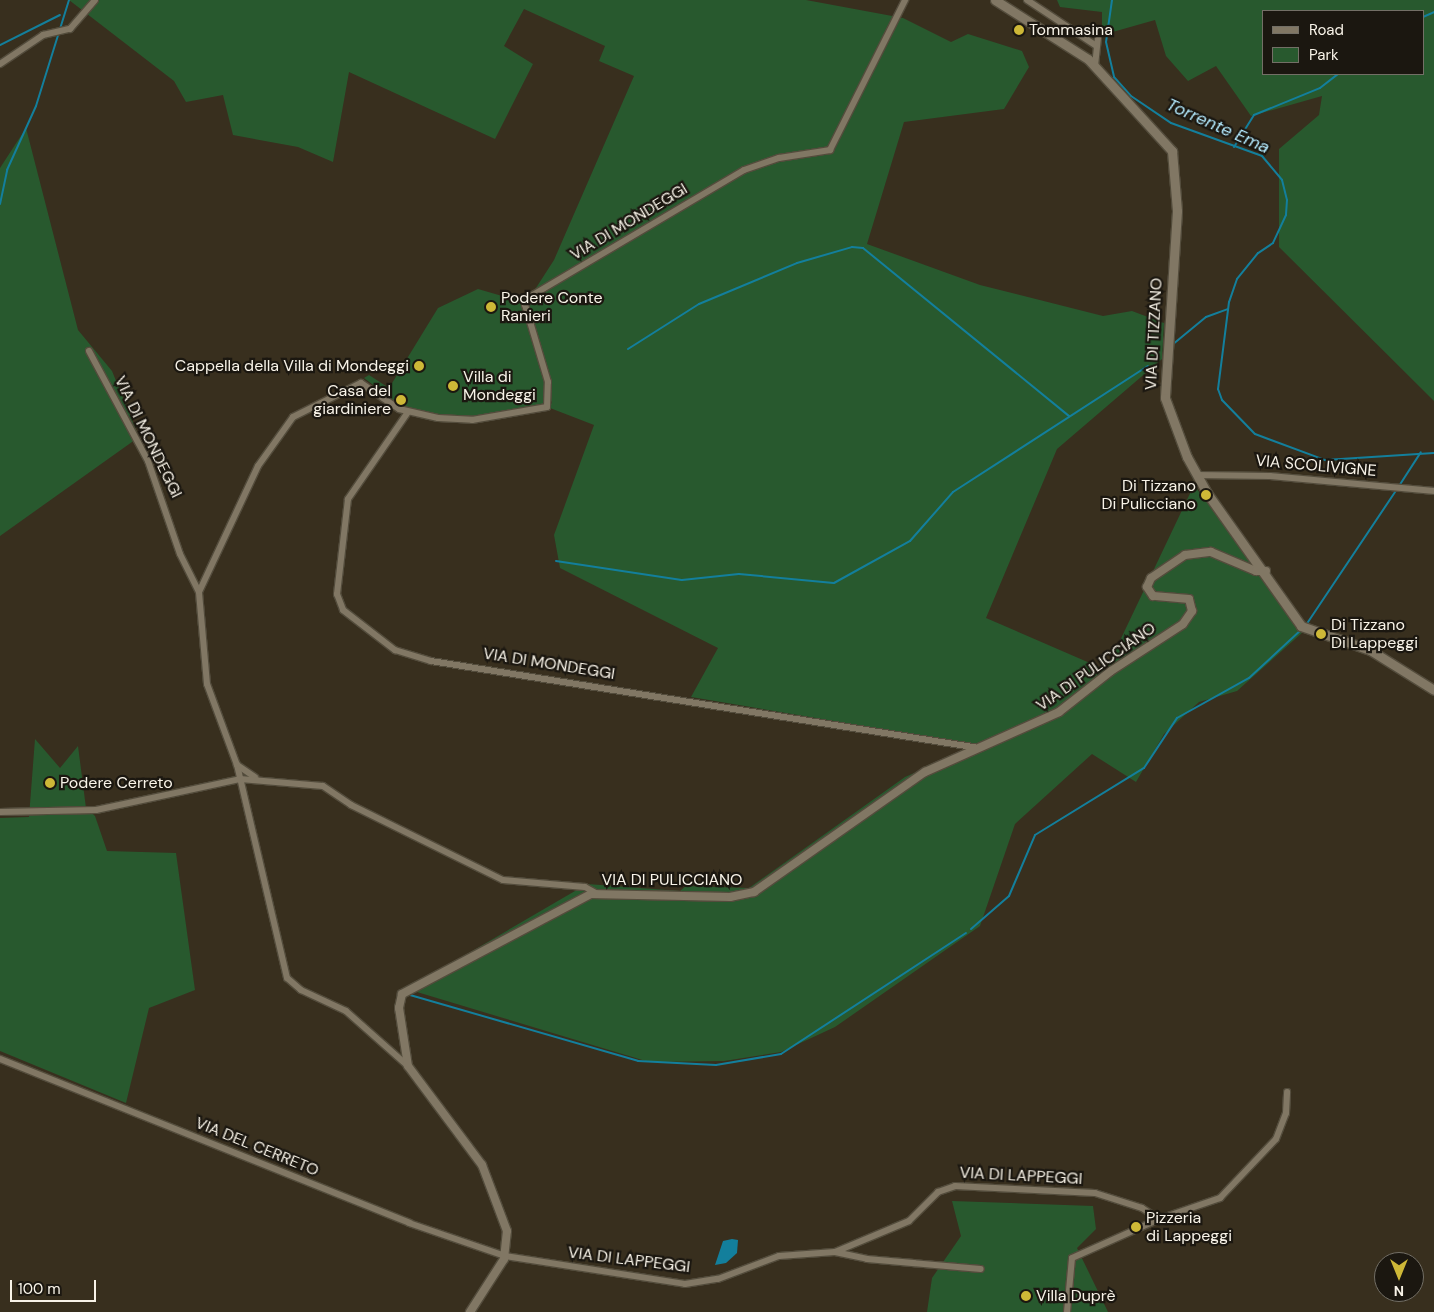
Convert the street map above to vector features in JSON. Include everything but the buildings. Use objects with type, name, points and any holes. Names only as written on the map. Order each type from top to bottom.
[{"type":"main road","name":"VIA DI TIZZANO","points":[[995,0],[1006,3],[1095,66],[1164,141],[1175,160],[1177,211],[1165,398],[1197,475],[1266,571],[1303,628],[1370,650],[1434,690]]},
{"type":"street","points":[[0,64],[56,30],[67,30],[94,0]]},
{"type":"street","name":"VIA DI MONDEGGI","points":[[199,592],[258,466],[293,417],[361,383],[408,412],[472,420],[547,407],[548,382],[525,305],[531,296],[744,170],[779,158],[830,150],[905,0]]},
{"type":"street","points":[[1027,0],[1097,42],[1095,66]]},
{"type":"street","name":"VIA DI MONDEGGI","points":[[89,351],[148,461],[180,554],[199,592],[207,684],[240,779],[287,978],[301,990],[346,1011],[408,1066]]},
{"type":"street","name":"VIA DI MONDEGGI","points":[[408,412],[348,499],[337,594],[343,610],[396,650],[431,661],[979,748]]},
{"type":"street","name":"VIA SCOLIVIGNE","points":[[1197,475],[1262,475],[1434,491]]},
{"type":"street","name":"VIA DI PULICCIANO","points":[[472,1311],[505,1256],[507,1231],[489,1176],[408,1066],[398,1008],[402,994],[596,892],[749,894],[917,776],[1059,712],[1187,620],[1193,608],[1188,598],[1153,596],[1148,587],[1151,578],[1185,555],[1211,552],[1256,571],[1266,571]]},
{"type":"street","points":[[236,765],[259,779]]},
{"type":"street","points":[[0,812],[96,810],[222,782],[240,779],[259,779],[332,790],[351,805],[503,880],[585,887],[596,892]]},
{"type":"street","points":[[222,782],[243,791]]},
{"type":"street","name":"VIA DEL CERRETO","points":[[0,1059],[409,1223],[505,1256]]},
{"type":"street","points":[[1067,1312],[1072,1258],[1159,1219],[1220,1198],[1276,1139],[1286,1113],[1287,1092]]},
{"type":"street","name":"VIA DI LAPPEGGI","points":[[835,1252],[909,1221],[938,1192],[956,1186],[1094,1193],[1142,1208],[1159,1219]]},
{"type":"street","name":"VIA DI LAPPEGGI","points":[[505,1256],[685,1284],[718,1280],[778,1256],[835,1252],[867,1259],[981,1269]]},
{"type":"green space","points":[[69,0],[806,0],[903,18],[951,42],[968,34],[1022,51],[1029,67],[1004,109],[904,122],[867,244],[980,285],[1103,316],[1132,311],[1164,323],[1162,359],[1057,449],[986,618],[1106,670],[1194,485],[1303,632],[1237,691],[1199,702],[1164,734],[1136,782],[1092,754],[1015,824],[980,926],[835,1027],[781,1052],[724,1061],[649,1062],[407,989],[587,884],[680,891],[686,886],[749,888],[905,777],[977,745],[691,697],[718,648],[560,568],[554,535],[594,425],[550,408],[552,401],[544,406],[458,419],[406,410],[364,378],[369,375],[389,388],[438,308],[478,289],[509,298],[534,291],[554,260],[634,76],[599,61],[605,46],[524,9],[504,46],[533,64],[495,139],[349,72],[333,162],[298,147],[233,135],[223,95],[186,102],[174,81]]},
{"type":"green space","points":[[1057,0],[1434,0],[1434,401],[1279,247],[1279,149],[1319,115],[1322,96],[1251,116],[1216,66],[1188,81],[1166,56],[1155,20],[1102,35],[1102,12],[1060,7]]},
{"type":"green space","points":[[26,128],[78,330],[112,371],[139,437],[0,536],[0,168]]},
{"type":"green space","points":[[35,739],[60,768],[78,746],[86,808],[95,816],[107,851],[176,853],[195,990],[149,1008],[126,1103],[0,1051],[0,818],[29,817]]},
{"type":"green space","points":[[952,1201],[1093,1206],[1096,1229],[1077,1248],[1108,1312],[927,1312],[932,1278],[961,1236]]},
{"type":"water","points":[[738,1240],[737,1253],[726,1263],[715,1265],[723,1241]]},
{"type":"waterway","points":[[0,204],[7,170],[36,106],[69,0]]},
{"type":"waterway","name":"Torrente Ema","points":[[1112,0],[1106,42],[1114,77],[1131,96],[1171,123],[1262,156],[1282,180],[1287,200],[1286,215],[1273,243],[1258,253],[1237,279],[1229,302],[1218,389],[1222,400],[1255,434],[1325,460],[1434,453]]},
{"type":"waterway","points":[[1424,17],[1434,12]]},
{"type":"waterway","points":[[0,45],[60,15]]},
{"type":"waterway","points":[[1234,147],[1254,115],[1320,88],[1337,75]]},
{"type":"waterway","points":[[628,349],[699,304],[797,263],[852,247],[863,248],[1069,416]]},
{"type":"waterway","points":[[1172,345],[1206,317],[1228,309]]},
{"type":"waterway","points":[[556,561],[682,580],[739,574],[834,583],[910,541],[953,492],[1148,366]]},
{"type":"waterway","points":[[1399,486],[1421,452]]},
{"type":"waterway","points":[[1306,625],[1397,489]]},
{"type":"waterway","points":[[971,929],[1009,896],[1035,835],[1144,768],[1177,718],[1249,678],[1301,630]]},
{"type":"waterway","points":[[410,995],[638,1061],[716,1065],[781,1054],[966,933]]},
{"type":"place","name":"Tommasina","points":[[1019,30]]},
{"type":"place","name":"Podere Conte Ranieri","points":[[491,307]]},
{"type":"place","name":"Cappella della Villa di Mondeggi","points":[[419,366]]},
{"type":"place","name":"Villa di Mondeggi","points":[[453,386]]},
{"type":"place","name":"Casa del giardiniere","points":[[401,400]]},
{"type":"place","name":"Di Tizzano Di Pulicciano","points":[[1206,495]]},
{"type":"place","name":"Di Tizzano Di Lappeggi","points":[[1321,634]]},
{"type":"place","name":"Podere Cerreto","points":[[50,783]]},
{"type":"place","name":"Pizzeria di Lappeggi","points":[[1136,1227]]},
{"type":"place","name":"Villa Duprè","points":[[1026,1296]]}]
